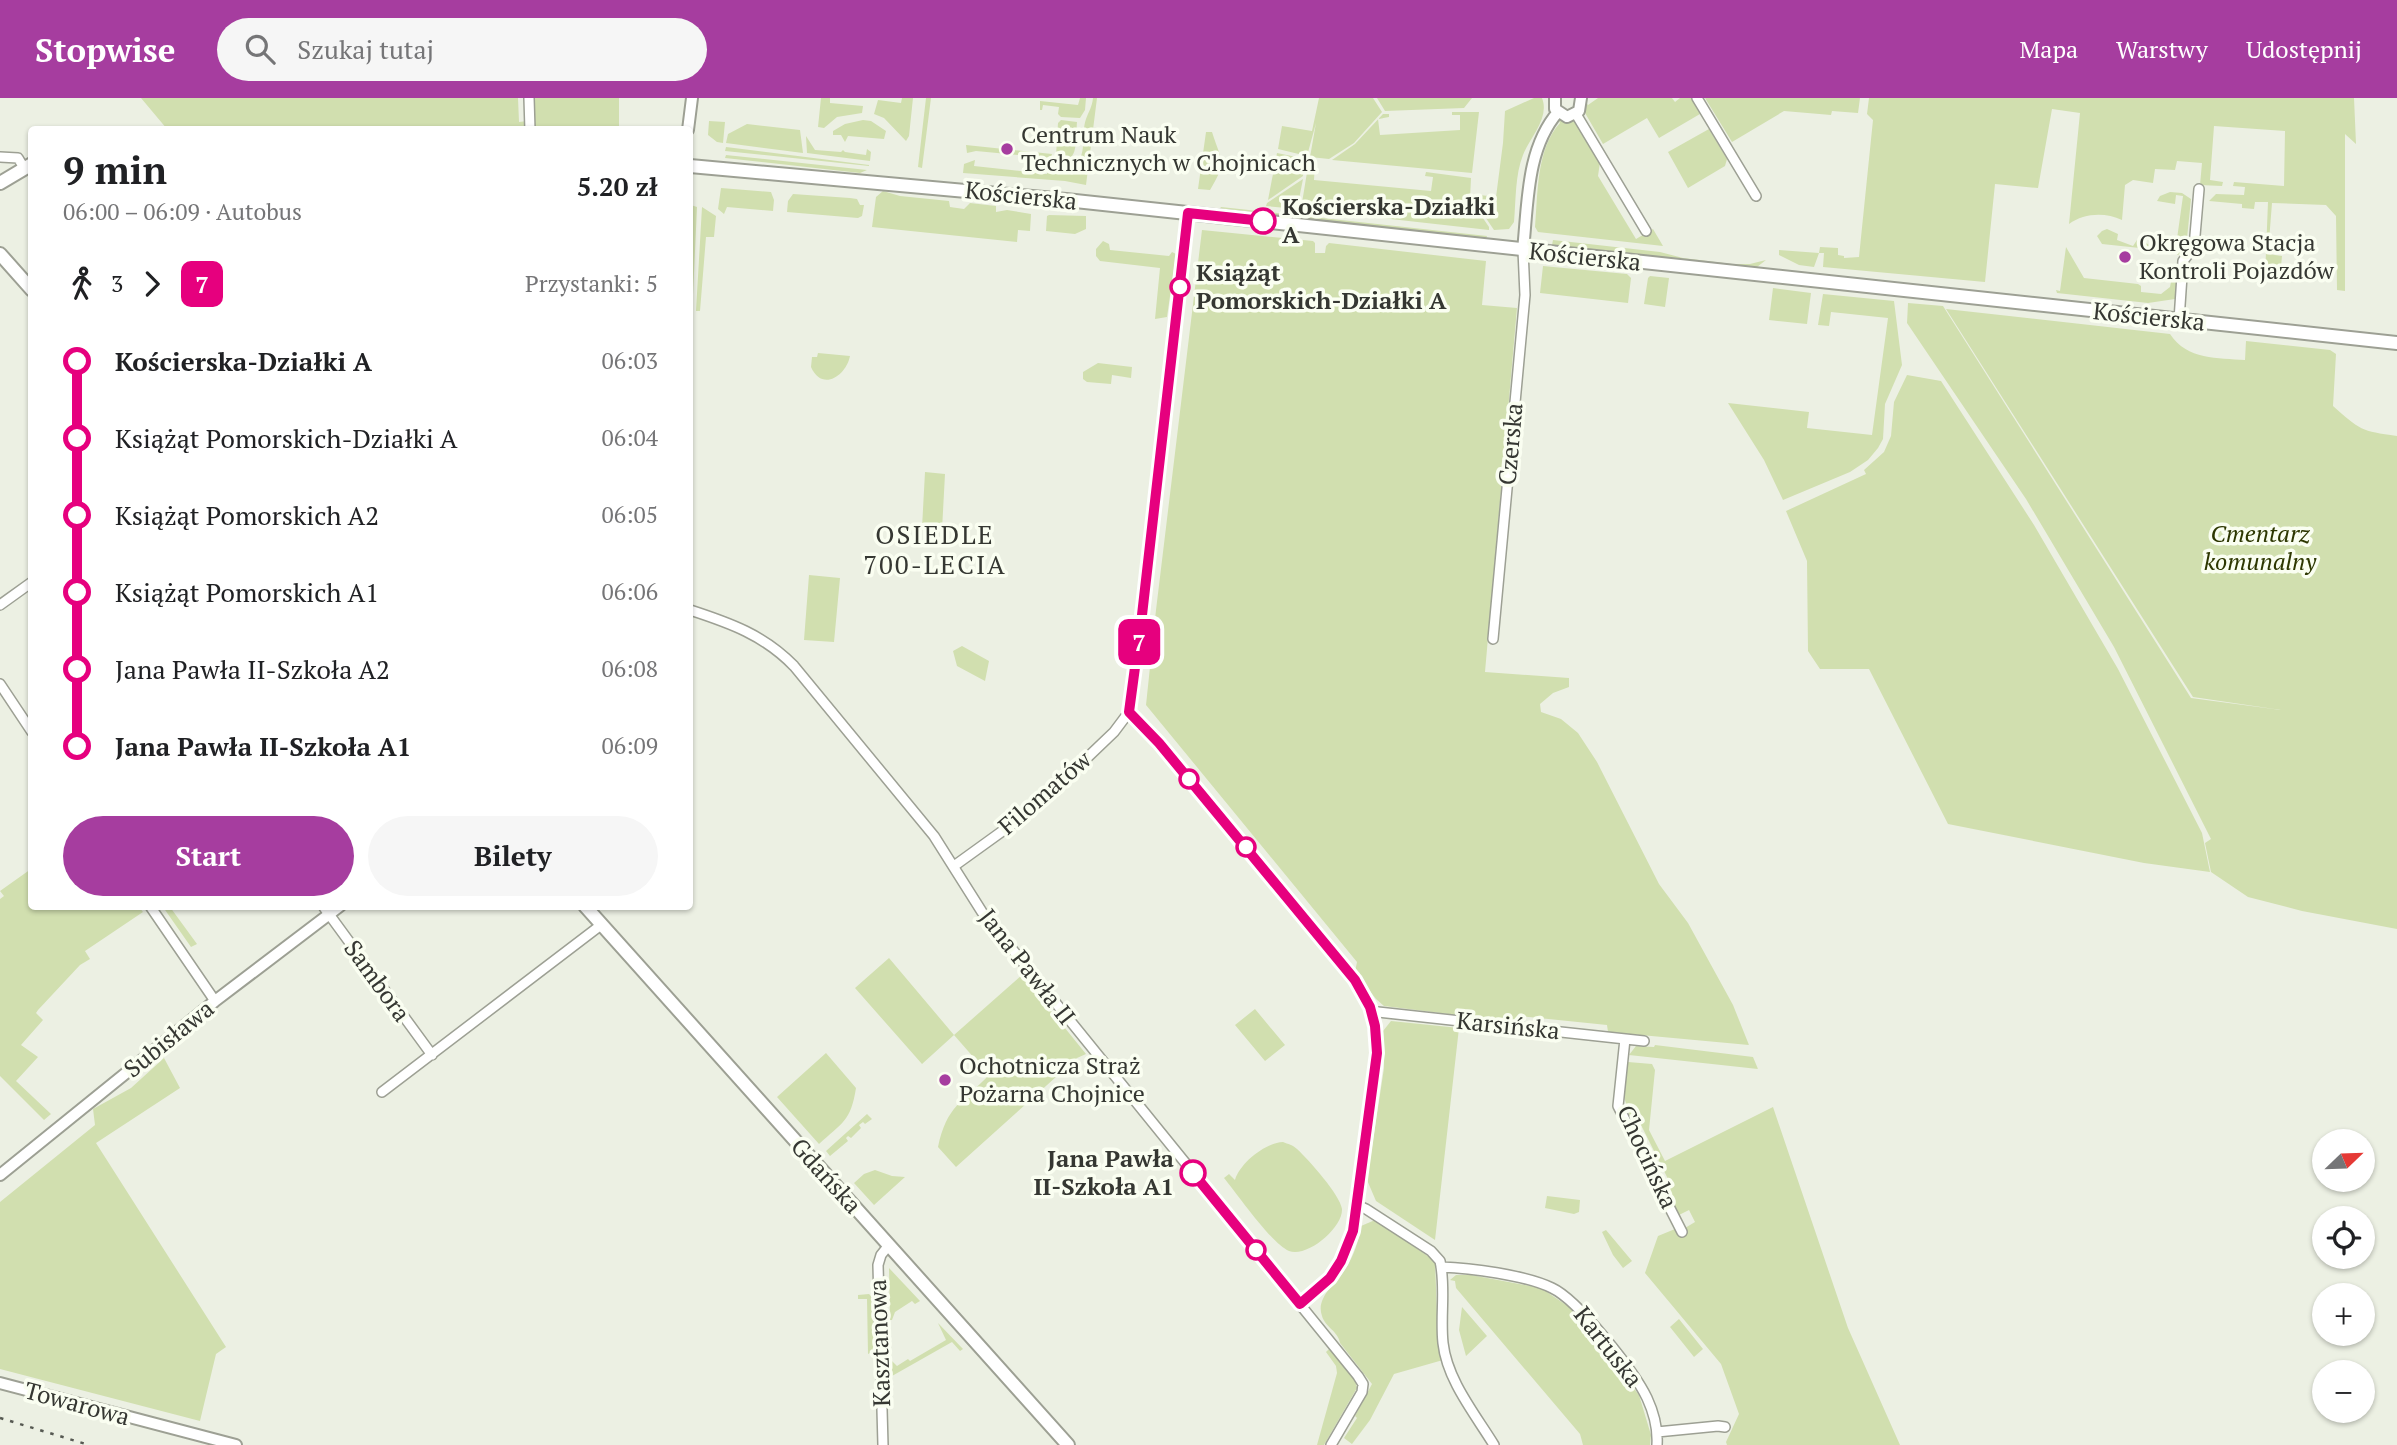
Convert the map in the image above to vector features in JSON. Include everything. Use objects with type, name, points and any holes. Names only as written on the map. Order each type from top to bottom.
[{"type":"main road","points":[[0,183],[27,166]]},
{"type":"main road","name":"Kościerska","points":[[693,166],[873,181],[1188,213],[2397,343]]},
{"type":"main road","points":[[0,254],[28,286]]},
{"type":"main road","name":"Gdańska","points":[[588,910],[1068,1445]]},
{"type":"street","points":[[529,98],[530,126]]},
{"type":"street","points":[[688,126],[692,98]]},
{"type":"street","points":[[1555,98],[1554,104],[1558,112],[1567,117],[1576,114],[1581,107],[1581,98]]},
{"type":"street","points":[[1697,98],[1756,196]]},
{"type":"street","points":[[1523,250],[1535,155],[1558,112]]},
{"type":"street","points":[[1576,114],[1646,231]]},
{"type":"street","points":[[0,157],[18,158],[27,166]]},
{"type":"street","points":[[2179,320],[2183,261],[2194,247],[2199,190]]},
{"type":"street","points":[[1188,213],[1129,712],[1167,752],[1355,980],[1372,1014],[1377,1066],[1353,1231],[1341,1261],[1330,1278],[1300,1304]]},
{"type":"street","name":"Czerska","points":[[1493,639],[1525,295],[1523,250]]},
{"type":"street","points":[[0,606],[28,585]]},
{"type":"street","name":"Jana Pawła II","points":[[693,611],[748,631],[782,654],[929,830],[982,912],[1358,1376],[1363,1384],[1362,1392],[1331,1445]]},
{"type":"street","points":[[0,684],[28,726]]},
{"type":"street","name":"Filomatów","points":[[954,866],[1045,797],[1114,732],[1129,712]]},
{"type":"street","points":[[153,910],[215,1001]]},
{"type":"street","name":"Subisława","points":[[0,1175],[326,911]]},
{"type":"street","name":"Sambora","points":[[326,911],[432,1055]]},
{"type":"street","points":[[382,1092],[601,925]]},
{"type":"street","name":"Karsińska","points":[[1372,1014],[1378,1012],[1644,1041]]},
{"type":"street","name":"Chocińska","points":[[1625,1039],[1618,1106],[1682,1232]]},
{"type":"street","points":[[1357,1205],[1437,1256],[1441,1268],[1443,1339],[1447,1359],[1454,1377],[1494,1445]]},
{"type":"street","name":"Kasztanowa","points":[[883,1445],[877,1273],[881,1255],[889,1245]]},
{"type":"street","name":"Kartuska","points":[[1441,1268],[1475,1269],[1545,1285],[1565,1295],[1585,1314],[1643,1390],[1652,1410],[1657,1445]]},
{"type":"street","name":"Towarowa","points":[[0,1383],[236,1445]]},
{"type":"street","points":[[1657,1432],[1725,1427]]},
{"type":"green space","points":[[141,98],[518,98],[519,122],[527,121],[526,98],[619,98],[619,126],[164,126]]},
{"type":"green space","points":[[821,98],[830,98],[830,103],[863,106],[862,113],[837,117],[824,128],[818,127]]},
{"type":"green space","points":[[902,98],[913,98],[909,136],[906,141],[884,118],[874,114],[878,100],[901,103]]},
{"type":"green space","points":[[926,98],[931,98],[922,168],[918,167]]},
{"type":"green space","points":[[1080,98],[1086,98],[1085,110],[1080,118],[1061,117],[1058,114],[1059,107],[1043,105],[1040,110],[1040,101],[1078,105]]},
{"type":"green space","points":[[1093,98],[1097,98],[1086,185],[963,173],[964,164],[975,160],[974,166],[1047,174],[1048,167],[1072,167],[1081,157],[1084,125]]},
{"type":"green space","points":[[1319,98],[1373,98],[1382,112],[1354,143],[1329,159],[1310,157],[1316,123],[1307,156],[1278,149],[1282,126],[1312,131]]},
{"type":"green space","points":[[1377,98],[1472,98],[1464,108],[1385,111]]},
{"type":"green space","points":[[1534,98],[1542,98],[1543,113],[1520,163],[1514,222],[1509,229],[1494,230],[1472,194],[1496,197],[1505,111]]},
{"type":"green space","points":[[1598,98],[1672,98],[1675,102],[1680,98],[1691,98],[1700,114],[1659,138],[1647,118],[1603,144],[1581,106],[1585,101],[1588,105]]},
{"type":"green space","points":[[1705,98],[1860,98],[1858,113],[1832,111],[1831,115],[1784,111],[1732,142]]},
{"type":"green space","points":[[1869,98],[2354,98],[2356,144],[2345,134],[2345,291],[2337,290],[2336,216],[2326,205],[2272,203],[2268,254],[2282,256],[2280,277],[2265,277],[2268,202],[2255,202],[2254,209],[2242,208],[2242,204],[2209,201],[2216,194],[2244,195],[2245,187],[2233,186],[2234,182],[2284,186],[2285,131],[2214,126],[2210,180],[2223,182],[2222,186],[2200,185],[2202,163],[2177,161],[2175,170],[2155,169],[2153,183],[2133,180],[2125,185],[2122,220],[2095,215],[2069,224],[2080,113],[2052,109],[2038,188],[1995,184],[1985,282],[1823,267],[1824,253],[1819,253],[1820,247],[1838,248],[1838,255],[1844,258],[1859,257],[1873,120],[1867,114]]},
{"type":"green space","points":[[1452,112],[1479,112],[1472,173],[1332,160],[1355,144],[1378,119],[1380,135],[1460,130],[1460,115],[1452,115]]},
{"type":"green space","points":[[1383,114],[1389,114],[1389,117],[1378,119]]},
{"type":"green space","points":[[1566,119],[1576,122],[1600,162],[1598,176],[1636,239],[1653,229],[1663,246],[1538,232],[1535,227],[1542,159],[1559,121]]},
{"type":"green space","points":[[1061,120],[1077,122],[1073,155],[1067,159],[1058,159],[1056,156],[1058,123]]},
{"type":"green space","points":[[709,121],[725,122],[723,143],[708,135]]},
{"type":"green space","points":[[871,121],[886,131],[884,139],[848,136],[845,142],[841,135],[833,135],[833,131],[845,124]]},
{"type":"green space","points":[[747,124],[800,130],[803,153],[726,143],[728,134]]},
{"type":"green space","points":[[1709,129],[1727,159],[1725,166],[1688,188],[1668,152]]},
{"type":"green space","points":[[1206,132],[1212,132],[1221,162],[1219,173],[1210,190],[1198,189]]},
{"type":"green space","points":[[806,136],[815,150],[843,150],[866,155],[867,149],[871,152],[870,161],[807,153]]},
{"type":"green space","points":[[966,145],[1052,154],[1051,158],[976,151],[967,153]]},
{"type":"green space","points":[[726,147],[869,165],[869,166],[725,151]]},
{"type":"green space","points":[[1277,153],[1306,159],[1303,176],[1268,200]]},
{"type":"green space","points":[[726,155],[867,170],[860,173],[725,158]]},
{"type":"green space","points":[[1309,160],[1315,161],[1314,180],[1431,191],[1433,177],[1425,176],[1426,172],[1471,178],[1470,199],[1489,230],[1301,209]]},
{"type":"green space","points":[[1303,179],[1297,209],[1266,206],[1267,203]]},
{"type":"green space","points":[[721,188],[771,192],[774,200],[773,211],[727,207],[724,214],[718,209]]},
{"type":"green space","points":[[883,191],[900,196],[949,201],[950,207],[964,209],[970,203],[996,206],[996,212],[1007,210],[1031,214],[1030,231],[1018,230],[1017,242],[872,227],[876,197]]},
{"type":"green space","points":[[2170,192],[2182,193],[2191,199],[2186,248],[2178,255],[2175,253],[2183,196],[2176,195],[2175,204],[2157,201],[2160,196]]},
{"type":"green space","points":[[793,194],[857,199],[860,205],[864,205],[862,216],[858,218],[787,212],[788,201]]},
{"type":"green space","points":[[693,206],[697,207],[693,295]]},
{"type":"green space","points":[[702,207],[716,216],[714,237],[706,237],[700,311],[696,311]]},
{"type":"green space","points":[[1221,207],[1487,236],[1486,239],[1219,210]]},
{"type":"green space","points":[[1049,215],[1086,216],[1086,229],[1075,234],[1046,231]]},
{"type":"green space","points":[[2107,229],[2118,234],[2117,240],[2133,246],[2137,240],[2148,244],[2149,249],[2102,244],[2097,236]]},
{"type":"green space","points":[[1202,230],[1313,241],[1315,253],[1325,253],[1329,243],[1486,261],[1482,305],[1517,308],[1485,672],[1569,678],[1569,687],[1553,693],[1540,704],[1541,712],[1561,719],[1578,733],[1597,762],[1659,884],[1688,923],[1733,1005],[1749,1045],[1608,1032],[1607,1025],[1518,1016],[1513,1022],[1384,1006],[1355,972],[1357,962],[1146,705]]},
{"type":"green space","points":[[1553,240],[1660,252],[1683,258],[1732,264],[1750,264],[1766,260],[1757,267],[1750,268],[1552,245]]},
{"type":"green space","points":[[1103,241],[1109,244],[1110,250],[1169,256],[1172,252],[1176,254],[1167,317],[1155,319],[1160,268],[1100,261],[1096,256],[1096,249]]},
{"type":"green space","points":[[2066,247],[2084,278],[2138,284],[2141,286],[2141,292],[2161,294],[2170,287],[2173,272],[2178,271],[2175,299],[2148,303],[2057,293],[2056,290],[2060,291]]},
{"type":"green space","points":[[1779,250],[1819,253],[1814,267],[1799,265],[1779,255]]},
{"type":"green space","points":[[1543,266],[1627,274],[1631,278],[1628,303],[1540,293]]},
{"type":"green space","points":[[1650,276],[1669,278],[1665,307],[1644,304]]},
{"type":"green space","points":[[1773,288],[1811,293],[1807,324],[1769,320]]},
{"type":"green space","points":[[1823,294],[1894,301],[1902,365],[1885,404],[1883,439],[1868,460],[1850,472],[1783,500],[1764,460],[1728,403],[1809,412],[1807,428],[1872,435],[1888,318],[1831,312],[1829,326],[1818,325]]},
{"type":"green space","name":"Cmentarz komunalny","points":[[1908,303],[1943,306],[2191,698],[2281,710],[2193,697],[1946,309],[2170,334],[2185,349],[2214,358],[2245,360],[2246,341],[2330,350],[2336,354],[2333,406],[2362,428],[2397,436],[2397,929],[2302,911],[2248,897],[2211,872],[2205,843],[2211,839],[2114,647],[2026,499],[1907,323]]},
{"type":"green space","points":[[818,353],[850,356],[844,370],[827,380],[816,375],[811,367],[812,357],[817,357]]},
{"type":"green space","points":[[1098,363],[1132,367],[1131,378],[1112,375],[1111,384],[1087,382],[1083,379],[1083,372]]},
{"type":"green space","points":[[1907,375],[1941,381],[2034,525],[2118,669],[2202,833],[2210,872],[2144,863],[1948,824],[1869,669],[1820,669],[1808,651],[1807,561],[1786,511],[1866,474],[1864,470],[1884,452],[1891,436],[1894,402]]},
{"type":"green space","points":[[925,472],[945,474],[942,530],[922,528]]},
{"type":"green space","points":[[809,575],[840,578],[834,642],[804,640]]},
{"type":"green space","points":[[962,646],[989,661],[985,681],[957,666],[953,651]]},
{"type":"green space","points":[[28,871],[28,910],[143,912],[85,951],[90,959],[80,965],[36,1013],[43,1020],[21,1045],[38,1057],[16,1081],[51,1114],[44,1120],[0,1076],[0,899],[4,896],[0,891]]},
{"type":"green space","points":[[165,910],[172,910],[197,944],[191,947]]},
{"type":"green space","points":[[889,958],[954,1035],[922,1064],[855,988]]},
{"type":"green space","points":[[1022,975],[1086,1054],[1077,1058],[956,1167],[938,1147],[942,1133],[951,1113],[989,1075],[954,1035]]},
{"type":"green space","points":[[1255,1009],[1285,1045],[1265,1061],[1235,1025]]},
{"type":"green space","points":[[1391,1021],[1459,1028],[1435,1240],[1376,1201],[1367,1180],[1384,1068],[1383,1031]]},
{"type":"green space","points":[[1655,1045],[1753,1057],[1758,1069],[1629,1055],[1636,1046]]},
{"type":"green space","points":[[826,1053],[856,1088],[848,1115],[819,1144],[777,1097]]},
{"type":"green space","points":[[164,1058],[180,1088],[96,1143],[226,1347],[216,1354],[200,1421],[0,1369],[0,1202],[95,1125],[93,1109],[131,1088]]},
{"type":"green space","points":[[1628,1062],[1652,1064],[1655,1070],[1649,1130],[1665,1161],[1773,1107],[1848,1328],[1900,1445],[1727,1445],[1739,1414],[1721,1364],[1645,1273],[1658,1236],[1675,1229],[1678,1234],[1686,1231],[1685,1228],[1695,1222],[1689,1210],[1679,1215],[1664,1186],[1668,1179],[1639,1121],[1631,1120],[1624,1097]]},
{"type":"green space","points":[[867,1114],[872,1119],[859,1125],[861,1128],[851,1138],[848,1136],[848,1141],[830,1156],[826,1151]]},
{"type":"green space","points":[[1283,1142],[1295,1148],[1316,1169],[1336,1195],[1342,1209],[1337,1225],[1323,1240],[1296,1252],[1289,1251],[1273,1239],[1224,1178],[1229,1174],[1235,1180],[1242,1167],[1254,1155]]},
{"type":"green space","points":[[875,1170],[905,1177],[874,1205],[854,1183],[864,1174]]},
{"type":"green space","points":[[1547,1196],[1580,1200],[1579,1212],[1574,1214],[1545,1208]]},
{"type":"green space","points":[[1375,1220],[1435,1261],[1438,1341],[1443,1360],[1394,1374],[1370,1420],[1352,1444],[1344,1438],[1357,1418],[1355,1416],[1372,1384],[1326,1323],[1321,1309],[1324,1296],[1351,1258],[1361,1226]]},
{"type":"green space","points":[[1606,1230],[1632,1261],[1623,1268],[1602,1232]]},
{"type":"green space","points":[[889,1268],[920,1301],[915,1304],[912,1301],[895,1312],[892,1320],[890,1320]]},
{"type":"green space","points":[[1456,1275],[1471,1275],[1541,1288],[1575,1311],[1639,1395],[1651,1435],[1650,1445],[1583,1445],[1580,1434],[1456,1288],[1455,1281],[1450,1280]]},
{"type":"green space","points":[[869,1294],[872,1297],[875,1351],[868,1354],[867,1299],[858,1299],[858,1295]]},
{"type":"green space","points":[[1462,1307],[1487,1336],[1466,1356],[1459,1330]]},
{"type":"green space","points":[[1679,1319],[1703,1349],[1694,1357],[1670,1327]]},
{"type":"green space","points":[[938,1323],[963,1349],[960,1351],[952,1342],[892,1376],[892,1396],[886,1392],[886,1367],[888,1376],[891,1376],[891,1360],[897,1366],[946,1340]]},
{"type":"green space","points":[[1330,1348],[1355,1380],[1357,1388],[1324,1445],[1317,1445],[1337,1373],[1336,1366],[1326,1352]]},
{"type":"railway","points":[[0,1418],[89,1445]]},
{"type":"bus line","name":"7","points":[[1193,1173],[1300,1304],[1330,1278],[1341,1261],[1353,1231],[1377,1066],[1374,1020],[1355,980],[1159,743],[1129,712],[1188,213],[1263,221]]},
{"type":"place","name":"Centrum Nauk Technicznych w Chojnicach","points":[[1007,149]]},
{"type":"place","name":"Kościerska-Działki A","points":[[1263,221]]},
{"type":"place","name":"Okręgowa Stacja Kontroli Pojazdów","points":[[2125,257]]},
{"type":"place","name":"Książąt Pomorskich-Działki A","points":[[1180,287]]},
{"type":"place","name":"Ochotnicza Straż Pożarna Chojnice","points":[[945,1080]]},
{"type":"place","name":"Jana Pawła II-Szkoła A1","points":[[1193,1173]]},
{"type":"district","name":"OSIEDLE 700-LECIA","points":[[935,550]]}]
